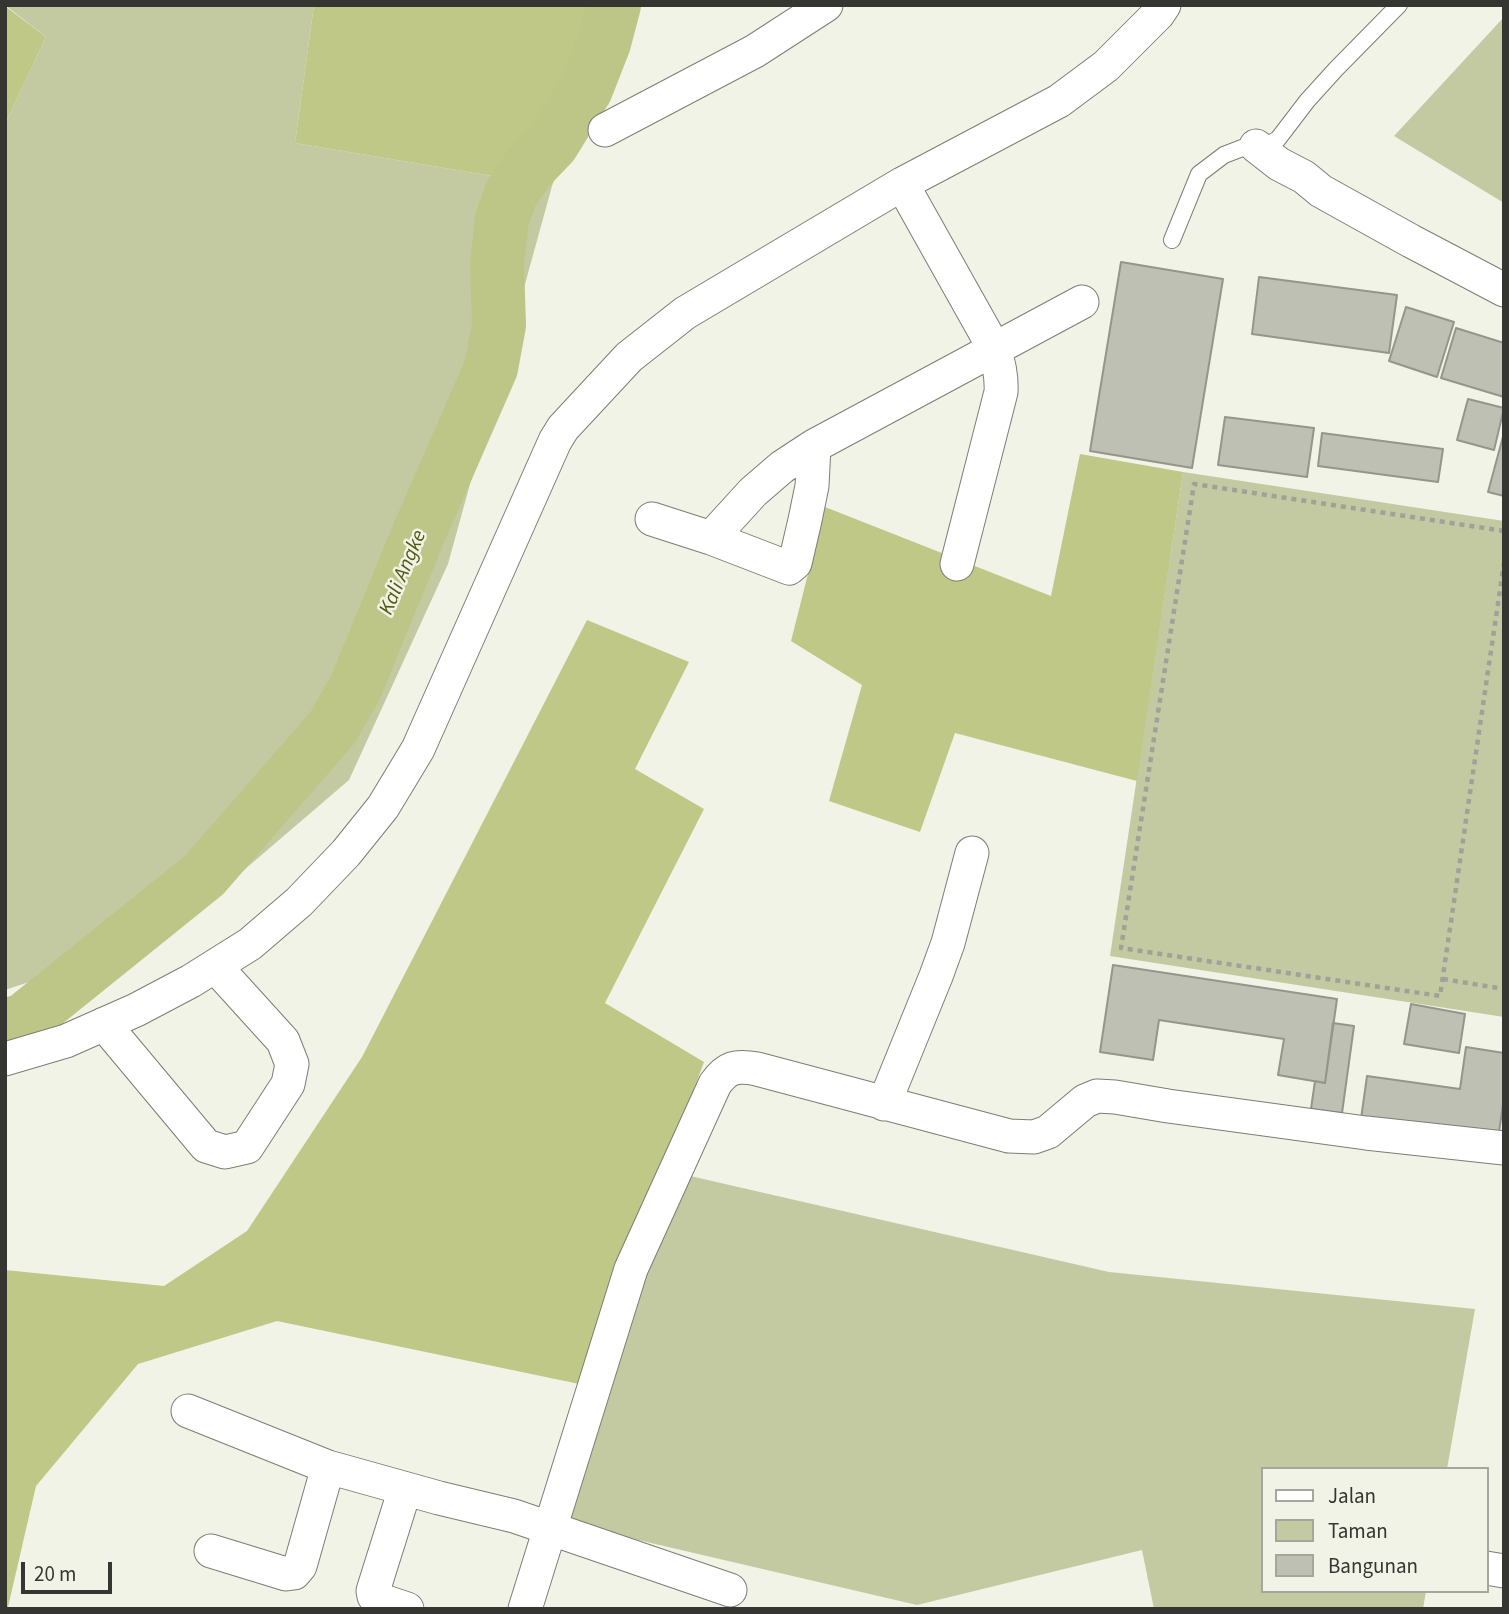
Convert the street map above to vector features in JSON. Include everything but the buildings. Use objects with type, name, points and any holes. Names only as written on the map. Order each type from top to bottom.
[{"type":"street","points":[[605,130],[755,51],[826,5]]},
{"type":"street","points":[[5,1059],[66,1041],[136,1010],[191,981],[250,944],[299,902],[345,853],[383,807],[418,749],[547,456],[563,428],[629,357],[685,313],[902,184],[1059,101],[1106,66],[1156,8]]},
{"type":"street","points":[[1256,146],[1329,196],[1504,290]]},
{"type":"street","points":[[902,184],[994,348],[1002,377],[1001,392],[957,564]]},
{"type":"street","points":[[711,538],[753,492],[782,467],[814,446],[1082,302]]},
{"type":"street","points":[[652,519],[789,568],[793,566],[812,486],[814,446]]},
{"type":"street","points":[[884,1104],[948,943],[972,853]]},
{"type":"street","points":[[104,1024],[206,1146],[225,1152],[247,1147],[288,1084],[292,1064],[283,1041],[215,966]]},
{"type":"street","points":[[525,1609],[631,1269],[715,1084],[722,1074],[733,1068],[744,1067],[1009,1136],[1034,1137],[1048,1132],[1085,1101],[1097,1096],[1366,1133],[1504,1148]]},
{"type":"street","points":[[188,1411],[328,1467],[514,1516],[730,1590]]},
{"type":"street","points":[[211,1551],[286,1574],[294,1573],[300,1566],[328,1467]]},
{"type":"street","points":[[405,1489],[373,1591],[374,1596],[383,1601],[407,1609]]},
{"type":"lane","points":[[1172,240],[1199,174],[1224,155],[1278,139],[1307,101],[1399,5]]},
{"type":"path","points":[[1504,530],[1194,484],[1121,948],[1440,996],[1504,563]]},
{"type":"path","points":[[1443,979],[1504,989]]},
{"type":"green space","points":[[5,5],[314,5],[295,143],[552,186],[448,564],[349,780],[167,936],[5,990],[5,124],[46,37]]},
{"type":"green space","points":[[314,5],[616,5],[552,186],[295,143]]},
{"type":"green space","points":[[5,6],[46,37],[5,124]]},
{"type":"green space","points":[[1504,17],[1504,203],[1394,136]]},
{"type":"green space","points":[[1080,454],[1183,472],[1137,781],[955,733],[920,832],[829,801],[862,685],[791,641],[825,507],[1051,596]]},
{"type":"green space","points":[[1183,472],[1504,521],[1504,1017],[1110,956]]},
{"type":"green space","points":[[587,620],[689,662],[635,769],[704,809],[605,1003],[704,1062],[584,1385],[277,1321],[138,1364],[36,1486],[8,1607],[11,1609],[5,1609],[5,1270],[164,1286],[247,1231],[362,1057]]},
{"type":"green space","points":[[664,1170],[1109,1272],[1475,1309],[1447,1467],[1260,1467],[1260,1593],[1426,1593],[1423,1609],[1154,1609],[1142,1550],[917,1605],[561,1522]]},
{"type":"waterway","name":"Kali Angke","points":[[5,1026],[24,1020],[204,875],[333,727],[356,686],[491,368],[499,325],[497,265],[502,219],[511,194],[528,169],[552,144],[586,89],[604,43],[614,5]]}]
